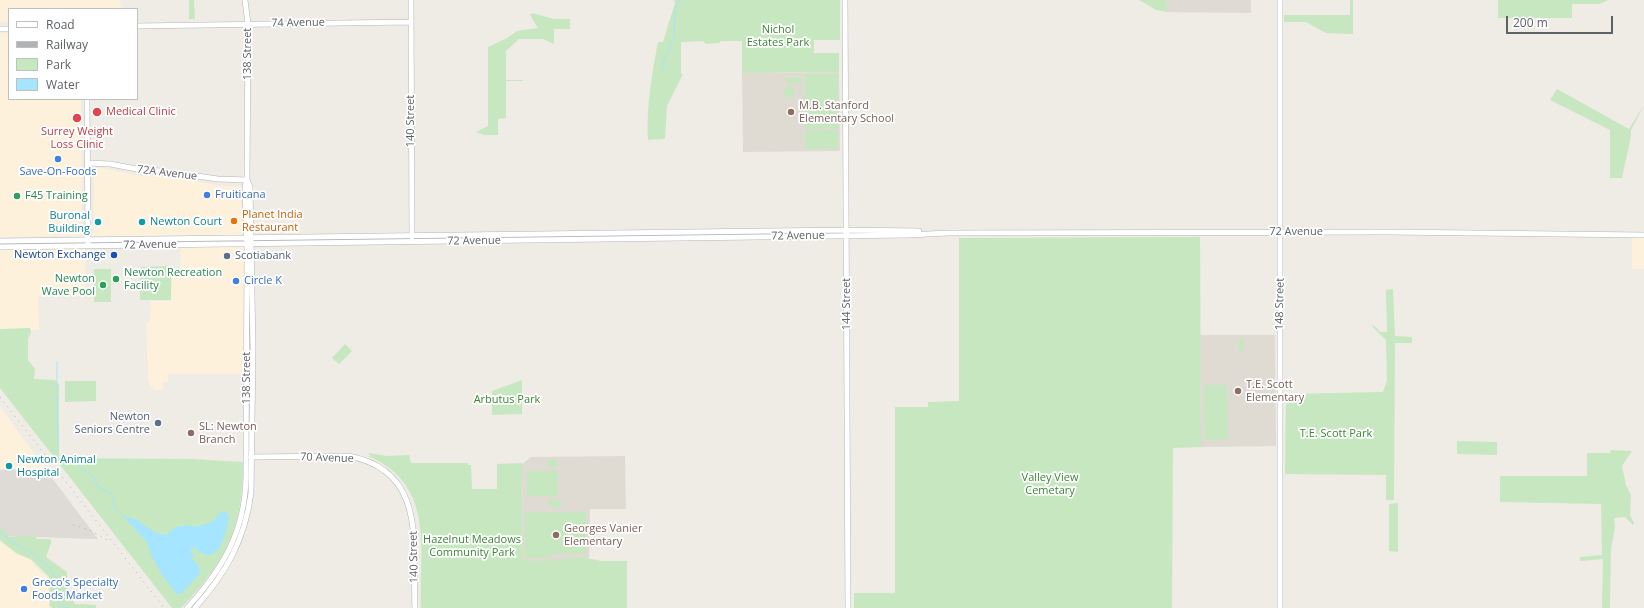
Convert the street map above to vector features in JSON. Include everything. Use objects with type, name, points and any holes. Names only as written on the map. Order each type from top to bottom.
[{"type":"main road","name":"138 Street","points":[[195,608],[221,576],[234,555],[241,537],[251,498],[249,457],[249,241],[245,186],[247,180],[248,24],[245,0]]},
{"type":"main road","name":"140 Street","points":[[410,0],[412,242]]},
{"type":"main road","name":"144 Street","points":[[845,0],[848,608]]},
{"type":"main road","name":"148 Street","points":[[1280,0],[1280,608]]},
{"type":"main road","name":"74 Avenue","points":[[138,26],[411,22]]},
{"type":"main road","points":[[87,100],[88,246]]},
{"type":"main road","name":"72A Avenue","points":[[88,163],[107,164],[142,170],[162,171],[218,179],[247,180]]},
{"type":"main road","name":"72 Avenue","points":[[0,247],[88,246],[412,235],[1281,232],[1644,234]]},
{"type":"main road","name":"72 Avenue","points":[[0,241],[88,240],[412,242],[846,233]]},
{"type":"main road","name":"70 Avenue","points":[[249,457],[348,456],[364,460],[373,464],[390,476],[403,492],[409,506]]},
{"type":"main road","name":"138 Street","points":[[187,608],[216,573],[234,539],[244,502],[249,457]]},
{"type":"main road","name":"140 Street","points":[[409,506],[414,532],[414,608]]},
{"type":"shaded area","points":[[0,0],[120,0],[121,8],[8,8],[8,22],[0,22]]},
{"type":"shaded area","points":[[1167,0],[1251,0],[1251,13],[1167,12]]},
{"type":"shaded area","points":[[0,33],[8,33],[8,100],[81,100],[82,236],[0,237]]},
{"type":"shaded area","name":"M.B. Stanford Elementary School","points":[[839,72],[840,151],[743,152],[742,73]]},
{"type":"shaded area","points":[[94,168],[102,168],[141,176],[158,176],[224,186],[241,186],[242,233],[240,235],[93,236]]},
{"type":"shaded area","points":[[1632,238],[1644,238],[1644,269],[1632,269]]},
{"type":"shaded area","points":[[245,245],[247,374],[168,374],[168,382],[163,382],[163,390],[154,390],[148,381],[146,323],[150,321],[151,301],[171,301],[172,268],[180,268],[181,246]]},
{"type":"shaded area","points":[[85,248],[86,296],[38,296],[39,330],[0,330],[0,250]]},
{"type":"shaded area","name":"T.E. Scott Elementary","points":[[1200,335],[1275,335],[1276,446],[1201,447]]},
{"type":"shaded area","points":[[0,407],[45,468],[0,469]]},
{"type":"shaded area","name":"Georges Vanier Elementary","points":[[625,456],[626,509],[590,509],[589,561],[523,561],[522,464],[531,457]]},
{"type":"shaded area","points":[[47,469],[52,478],[98,539],[0,536],[0,470]]},
{"type":"shaded area","points":[[0,542],[19,555],[30,559],[38,570],[48,578],[49,606],[51,608],[0,608]]},
{"type":"green space","points":[[189,0],[194,0],[195,19],[189,19]]},
{"type":"green space","name":"Nichol Estates Park","points":[[674,0],[840,0],[840,40],[814,40],[814,53],[839,53],[839,72],[742,73],[742,41],[721,41],[719,43],[706,44],[703,41],[681,42],[681,74],[683,74],[667,106],[665,139],[648,140],[649,103],[658,42],[663,42],[675,3]]},
{"type":"green space","points":[[1139,0],[1167,0],[1167,12],[1156,10]]},
{"type":"green space","points":[[1350,0],[1353,0],[1353,34],[1326,33],[1306,22],[1284,22],[1284,15],[1350,15]]},
{"type":"green space","points":[[1498,0],[1608,0],[1600,4],[1572,4],[1572,18],[1498,18]]},
{"type":"green space","points":[[532,13],[554,19],[570,19],[570,29],[554,29],[554,44],[543,39],[519,39],[506,51],[506,80],[523,81],[506,81],[506,118],[498,119],[498,135],[484,135],[476,132],[488,126],[488,47],[507,38],[517,31],[538,28],[530,15]]},
{"type":"green space","points":[[805,74],[838,74],[838,128],[805,129]]},
{"type":"green space","points":[[786,77],[801,77],[802,83],[786,83]]},
{"type":"green space","points":[[789,86],[793,88],[795,92],[793,96],[789,98],[785,96],[783,92],[785,88]]},
{"type":"green space","points":[[1557,89],[1629,129],[1644,105],[1631,130],[1622,178],[1610,178],[1610,130],[1550,100]]},
{"type":"green space","points":[[805,130],[838,130],[838,149],[805,149]]},
{"type":"green space","name":"Valley View Cemetary","points":[[1200,237],[1201,447],[1173,448],[1172,608],[854,608],[854,593],[895,593],[895,407],[928,407],[928,402],[959,401],[959,238]]},
{"type":"green space","points":[[171,266],[171,300],[140,300],[140,267]]},
{"type":"green space","name":"Newton Wave Pool","points":[[94,269],[111,269],[111,302],[94,302]]},
{"type":"green space","name":"T.E. Scott Park","points":[[1393,289],[1395,336],[1412,337],[1412,343],[1395,343],[1394,500],[1386,500],[1386,475],[1285,474],[1286,394],[1383,392],[1387,380],[1386,340],[1372,326],[1373,325],[1381,332],[1387,332],[1386,290]]},
{"type":"green space","points":[[30,328],[31,332],[28,339],[28,360],[35,369],[34,379],[55,380],[59,385],[59,458],[190,459],[243,462],[240,506],[236,525],[229,542],[221,558],[210,574],[181,608],[172,608],[0,388],[0,329]]},
{"type":"green space","points":[[1239,339],[1244,339],[1244,351],[1239,351]]},
{"type":"green space","points":[[345,344],[352,351],[339,364],[332,358]]},
{"type":"green space","name":"Arbutus Park","points":[[522,380],[522,414],[492,415],[492,391]]},
{"type":"green space","points":[[65,381],[96,381],[96,401],[65,402]]},
{"type":"green space","points":[[1204,385],[1227,385],[1228,439],[1205,440]]},
{"type":"green space","points":[[1457,441],[1497,442],[1497,455],[1457,454]]},
{"type":"green space","points":[[1611,450],[1632,451],[1622,466],[1626,485],[1631,495],[1630,515],[1634,523],[1633,525],[1625,517],[1614,518],[1615,527],[1611,549],[1610,608],[1602,608],[1603,559],[1580,561],[1580,557],[1602,555],[1601,504],[1500,502],[1500,476],[1587,476],[1587,453],[1610,453]]},
{"type":"green space","name":"Hazelnut Meadows Community Park","points":[[368,453],[387,456],[409,455],[411,463],[468,463],[468,465],[471,465],[472,489],[497,489],[497,464],[521,463],[523,561],[546,561],[581,557],[601,561],[627,561],[627,608],[421,608],[421,542],[419,521],[414,501],[405,484],[390,468],[368,456],[371,456]]},
{"type":"green space","points":[[547,460],[557,460],[557,467],[548,467]]},
{"type":"green space","points":[[527,471],[558,471],[558,496],[527,496]]},
{"type":"green space","points":[[548,499],[559,500],[562,503],[560,508],[548,506]]},
{"type":"green space","points":[[1398,503],[1398,552],[1389,551],[1389,504]]},
{"type":"green space","points":[[525,512],[586,512],[586,553],[553,554],[549,558],[525,558]]},
{"type":"green space","points":[[0,525],[9,537],[34,535],[37,539],[51,539],[46,557],[67,572],[67,588],[75,604],[96,605],[96,608],[52,608],[49,605],[49,577],[32,560],[16,553],[0,540]]},
{"type":"water","points":[[223,512],[227,513],[229,517],[223,542],[216,552],[211,554],[202,553],[195,547],[190,550],[194,556],[191,559],[197,564],[200,573],[181,594],[177,594],[162,575],[151,555],[147,542],[123,516],[135,519],[156,533],[167,535],[176,527],[197,527],[210,523]]},
{"type":"waterway","points":[[661,70],[664,69],[662,64],[674,38],[675,7],[681,0]]},
{"type":"waterway","points":[[57,362],[57,391]]},
{"type":"waterway","points":[[57,396],[58,445]]},
{"type":"waterway","points":[[81,469],[93,476],[98,487],[112,495],[114,507],[117,511]]},
{"type":"waterway","points":[[0,532],[14,543],[37,557],[50,569],[58,584],[57,596],[60,604],[61,606],[68,608]]},
{"type":"railway","points":[[0,397],[164,608]]},
{"type":"railway","points":[[73,525],[90,530],[109,541]]},
{"type":"place","name":"Medical Clinic","points":[[97,112]]},
{"type":"place","name":"M.B. Stanford Elementary School","points":[[791,112]]},
{"type":"place","name":"Surrey Weight Loss Clinic","points":[[77,118]]},
{"type":"place","name":"Save-On-Foods","points":[[58,159]]},
{"type":"place","name":"Fruiticana","points":[[207,195]]},
{"type":"place","name":"F45 Training","points":[[17,196]]},
{"type":"place","name":"Planet India Restaurant","points":[[234,221]]},
{"type":"place","name":"Buronal Building","points":[[98,222]]},
{"type":"place","name":"Newton Court","points":[[142,222]]},
{"type":"place","name":"Newton Exchange","points":[[114,255]]},
{"type":"place","name":"Scotiabank","points":[[227,256]]},
{"type":"place","name":"Newton Recreation Facility","points":[[116,279]]},
{"type":"place","name":"Circle K","points":[[236,281]]},
{"type":"place","name":"Newton Wave Pool","points":[[103,285]]},
{"type":"place","name":"T.E. Scott Elementary","points":[[1238,391]]},
{"type":"place","name":"Newton Seniors Centre","points":[[158,423]]},
{"type":"place","name":"SL: Newton Branch","points":[[191,433]]},
{"type":"place","name":"Newton Animal Hospital","points":[[9,466]]},
{"type":"place","name":"Georges Vanier Elementary","points":[[556,535]]},
{"type":"place","name":"Greco's Specialty Foods Market","points":[[24,589]]}]
